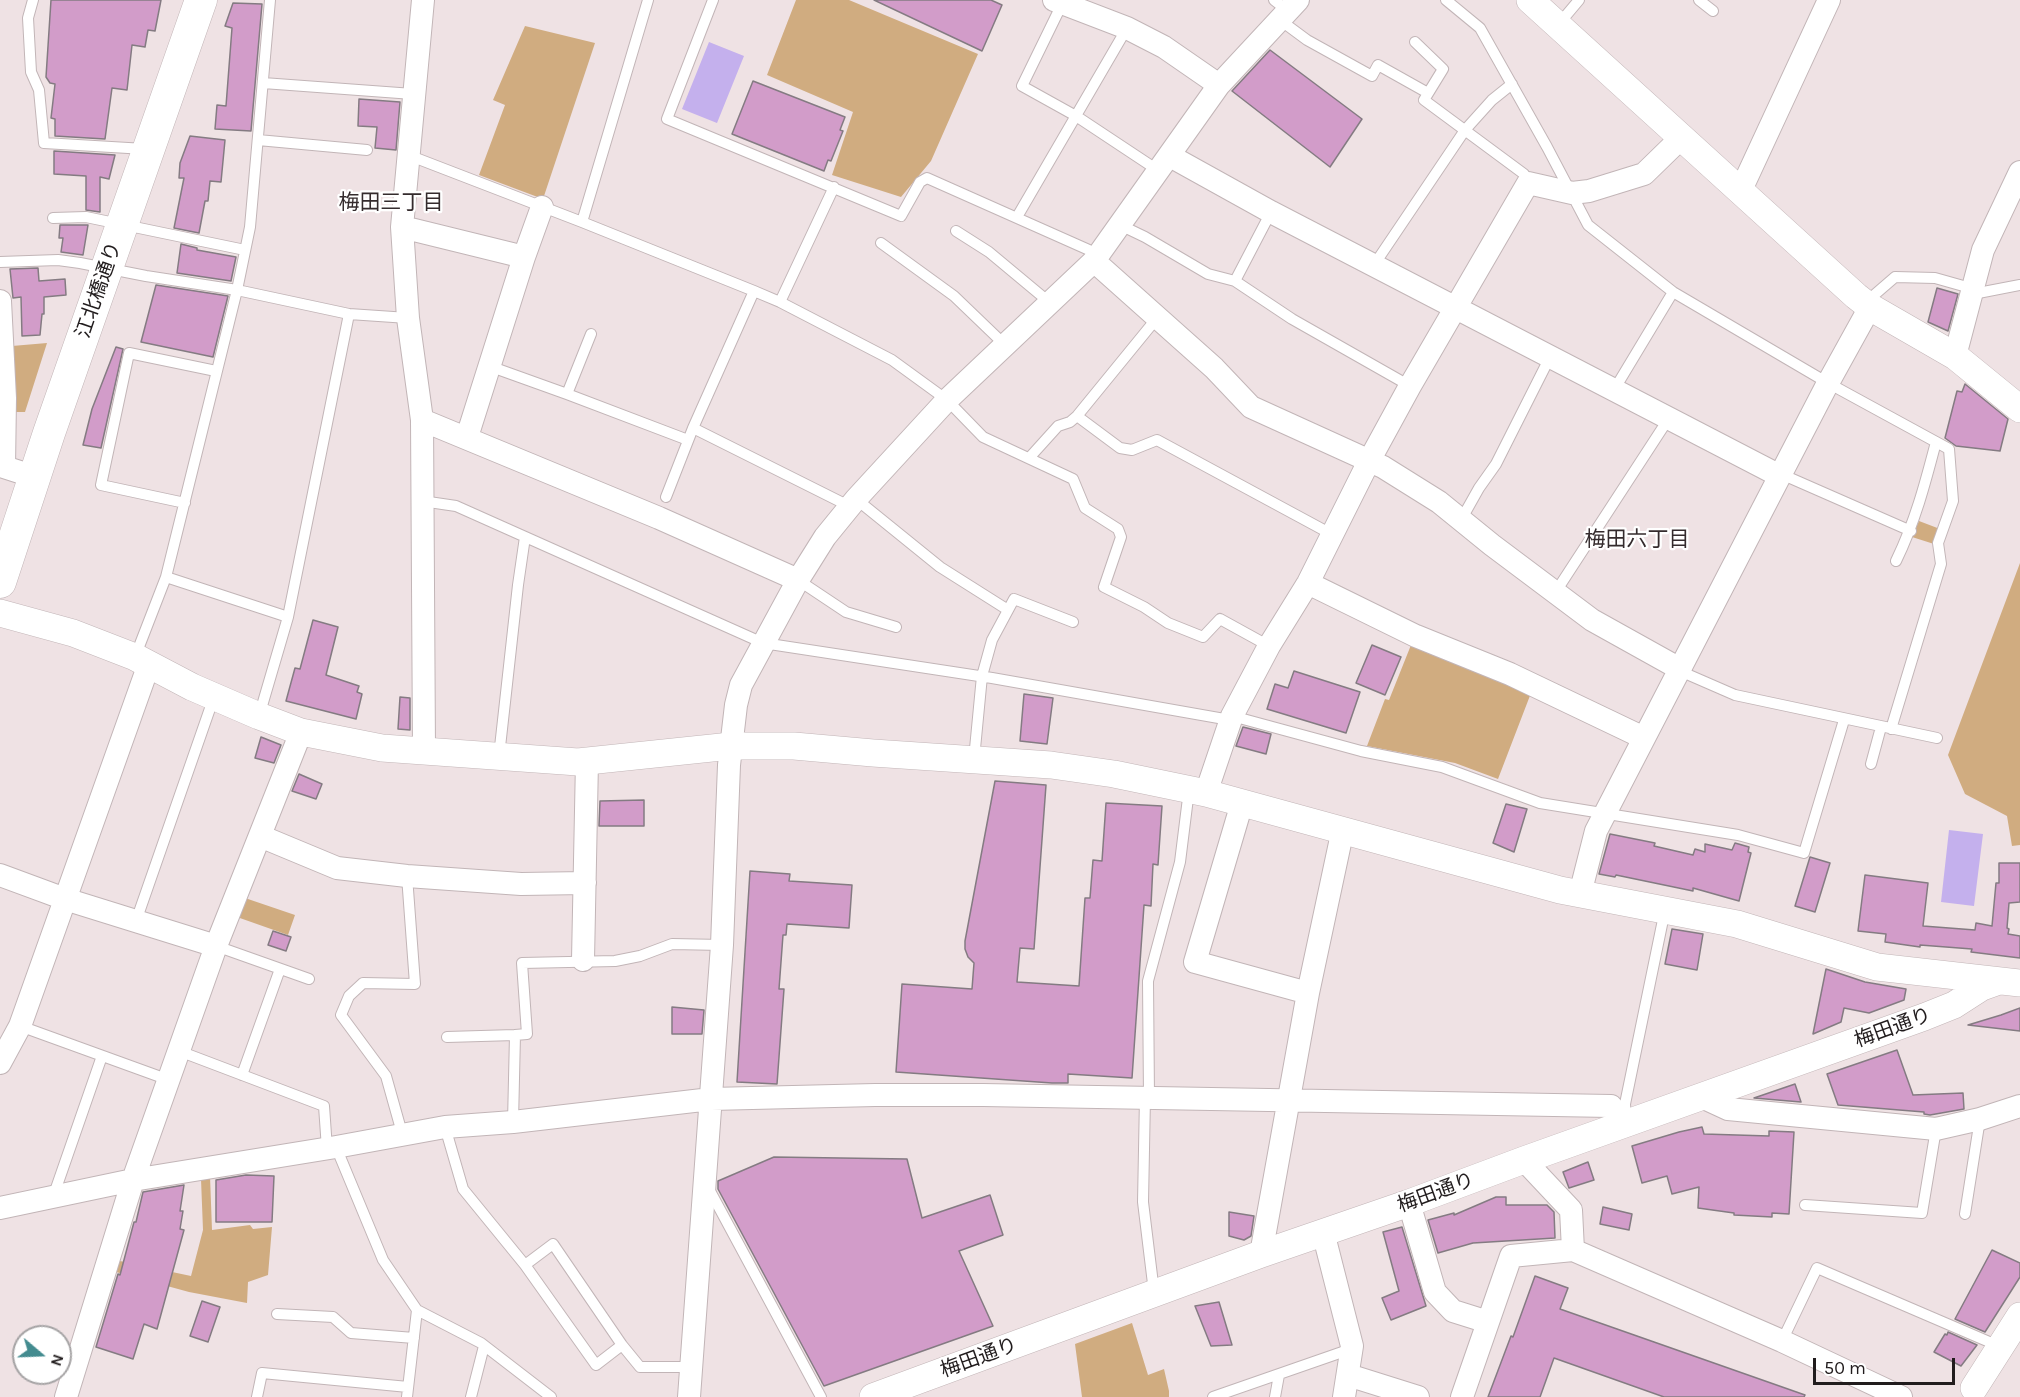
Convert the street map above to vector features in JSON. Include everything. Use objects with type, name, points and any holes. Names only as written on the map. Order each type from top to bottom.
[{"type":"main road","name":"江北橋通り","points":[[3,562],[35,477],[201,0]]},
{"type":"street","points":[[423,0],[402,227],[408,318],[422,420],[424,750]]},
{"type":"street","points":[[1530,0],[1870,307],[1955,356],[2020,409]]},
{"type":"street","points":[[1740,192],[1829,0]]},
{"type":"street","points":[[1058,2],[1126,28],[1164,47],[1219,85]]},
{"type":"street","points":[[689,1397],[722,945],[731,746],[741,685],[798,580],[825,537],[852,503],[947,400],[1094,261],[1118,224],[1219,85],[1285,8]]},
{"type":"street","points":[[1198,791],[1231,718],[1269,646],[1308,583],[1369,461],[1455,307],[1528,183],[1572,193],[1589,191],[1644,174],[1681,138]]},
{"type":"street","points":[[1164,163],[1271,212],[1781,475]]},
{"type":"street","points":[[1955,356],[1983,250],[2015,196],[2020,172]]},
{"type":"street","points":[[466,437],[542,207]]},
{"type":"street","points":[[402,227],[524,257]]},
{"type":"street","points":[[1094,261],[1214,368],[1251,407],[1383,467],[1439,502],[1592,620],[1680,669]]},
{"type":"street","points":[[0,301],[4,467],[35,477]]},
{"type":"street","points":[[1580,894],[1596,831],[1828,383],[1870,307]]},
{"type":"street","points":[[422,420],[678,526],[798,580]]},
{"type":"street","points":[[1308,583],[1416,636],[1510,674],[1644,738]]},
{"type":"street","points":[[0,613],[73,633],[142,661],[259,716],[301,732],[382,748],[587,761],[731,746],[794,746],[1051,765],[1114,774],[1242,802],[1580,894],[1737,924],[1877,967],[2008,982]]},
{"type":"street","points":[[0,1063],[20,1026],[65,899],[142,661]]},
{"type":"street","points":[[66,1397],[133,1180],[216,946],[301,732]]},
{"type":"street","points":[[583,960],[587,761]]},
{"type":"street","points":[[1242,802],[1195,962],[1308,993]]},
{"type":"street","points":[[1261,1254],[1308,993],[1343,829]]},
{"type":"street","points":[[260,836],[337,868],[407,876],[521,884],[585,883]]},
{"type":"street","points":[[0,875],[65,899],[216,946]]},
{"type":"street","name":"梅田通り","points":[[873,1397],[924,1388],[1154,1293],[1924,1017],[1954,1005],[1982,987],[2008,982]]},
{"type":"street","points":[[0,1208],[133,1180],[332,1148],[402,1133],[711,1099],[875,1095],[1147,1097],[1611,1106],[1626,1123]]},
{"type":"street","points":[[1702,1097],[1728,1109],[1936,1129],[1980,1119],[2020,1106]]},
{"type":"street","points":[[1524,1160],[1570,1210],[1573,1250]]},
{"type":"street","points":[[1409,1203],[1435,1292],[1454,1311],[1488,1322]]},
{"type":"street","points":[[1323,1232],[1351,1349],[1346,1386],[1418,1397]]},
{"type":"street","points":[[1462,1397],[1512,1256],[1573,1250],[1782,1341],[1901,1397]]},
{"type":"street","points":[[1971,1394],[2020,1316]]},
{"type":"lane","points":[[33,0],[28,18],[31,72],[39,90],[44,143],[149,149]]},
{"type":"lane","points":[[142,661],[185,503],[250,227],[270,0]]},
{"type":"lane","points":[[582,222],[648,0]]},
{"type":"lane","points":[[713,0],[667,119],[901,216],[920,182],[927,178],[1089,250],[1094,261]]},
{"type":"lane","points":[[1446,0],[1480,28],[1588,225],[1673,292],[1828,383],[1949,449],[1953,501],[1938,543],[1941,564],[1886,728],[1871,764]]},
{"type":"lane","points":[[1558,26],[1579,0]]},
{"type":"lane","points":[[1699,0],[1713,10]]},
{"type":"lane","points":[[1058,2],[1022,86],[1164,163]]},
{"type":"lane","points":[[1285,8],[1307,40],[1372,76],[1378,65],[1428,93]]},
{"type":"lane","points":[[1017,217],[1126,28]]},
{"type":"lane","points":[[1415,42],[1443,69],[1424,100],[1524,174],[1528,183]]},
{"type":"lane","points":[[263,82],[413,94]]},
{"type":"lane","points":[[1374,266],[1465,130],[1492,100],[1512,84]]},
{"type":"lane","points":[[258,140],[367,150]]},
{"type":"lane","points":[[408,155],[780,302],[892,360],[947,400],[983,437],[1073,479],[1085,508],[1118,529],[1121,537],[1104,587],[1144,607],[1168,623],[1203,637],[1220,619],[1269,646]]},
{"type":"lane","points":[[780,302],[834,188]]},
{"type":"lane","points":[[1235,281],[1271,212]]},
{"type":"lane","points":[[54,218],[86,217],[245,250]]},
{"type":"lane","points":[[1118,224],[1208,274],[1235,281],[1292,318],[1410,386]]},
{"type":"lane","points":[[956,231],[989,252],[1049,302]]},
{"type":"lane","points":[[881,243],[954,296],[1005,345]]},
{"type":"lane","points":[[0,262],[58,260],[237,290],[349,314],[408,318]]},
{"type":"lane","points":[[1870,307],[1873,296],[1895,277],[1935,278],[1973,292],[2020,285]]},
{"type":"lane","points":[[666,497],[693,428],[754,291]]},
{"type":"lane","points":[[1614,390],[1673,292]]},
{"type":"lane","points":[[259,716],[288,617],[349,314]]},
{"type":"lane","points":[[1030,457],[1058,426],[1070,422],[1077,416],[1157,318]]},
{"type":"lane","points":[[567,394],[591,334]]},
{"type":"lane","points":[[185,503],[101,485],[129,352],[216,371]]},
{"type":"lane","points":[[1461,520],[1496,464],[1550,357]]},
{"type":"lane","points":[[489,366],[688,440]]},
{"type":"lane","points":[[1077,416],[1120,448],[1132,450],[1157,440],[1333,535]]},
{"type":"lane","points":[[1555,593],[1669,418]]},
{"type":"lane","points":[[693,428],[852,503],[940,567],[1008,610]]},
{"type":"lane","points":[[1896,561],[1911,531],[1936,442]]},
{"type":"lane","points":[[1781,475],[1911,531]]},
{"type":"lane","points":[[422,501],[456,506],[763,643],[982,676],[1231,718],[1442,767],[1540,803],[1738,835],[1804,853],[1844,720]]},
{"type":"lane","points":[[499,756],[525,537]]},
{"type":"lane","points":[[166,577],[288,617]]},
{"type":"lane","points":[[798,580],[846,612],[896,627]]},
{"type":"lane","points":[[974,759],[982,676],[992,640],[1014,599],[1073,622]]},
{"type":"lane","points":[[1680,669],[1735,695],[1936,738]]},
{"type":"lane","points":[[136,921],[214,696]]},
{"type":"lane","points":[[1154,1293],[1143,1202],[1148,981],[1198,791]]},
{"type":"lane","points":[[402,1133],[386,1076],[341,1015],[349,996],[363,983],[415,984],[407,876]]},
{"type":"lane","points":[[1626,1123],[1625,1104],[1666,909]]},
{"type":"lane","points":[[447,1037],[527,1034],[522,963],[623,959],[640,956],[672,944],[722,945]]},
{"type":"lane","points":[[216,946],[309,979]]},
{"type":"lane","points":[[242,1075],[280,969]]},
{"type":"lane","points":[[20,1026],[169,1080]]},
{"type":"lane","points":[[513,1122],[515,1035]]},
{"type":"lane","points":[[179,1051],[324,1106],[332,1148],[383,1260],[417,1310],[484,1346],[551,1397]]},
{"type":"lane","points":[[53,1197],[102,1056]]},
{"type":"lane","points":[[1965,1214],[1980,1119]]},
{"type":"lane","points":[[445,1127],[463,1189],[525,1265],[596,1365],[622,1345]]},
{"type":"lane","points":[[1805,1204],[1922,1213],[1936,1129]]},
{"type":"lane","points":[[706,1183],[820,1397]]},
{"type":"lane","points":[[525,1265],[553,1244],[622,1345],[640,1367],[691,1367]]},
{"type":"lane","points":[[1782,1341],[1817,1268],[2001,1347]]},
{"type":"lane","points":[[257,1397],[262,1373],[408,1392],[417,1310]]},
{"type":"lane","points":[[277,1314],[333,1317],[351,1333],[414,1338]]},
{"type":"lane","points":[[471,1397],[484,1346]]},
{"type":"lane","points":[[1213,1397],[1351,1349]]},
{"type":"lane","points":[[1275,1397],[1279,1375]]},
{"type":"shaded area","points":[[796,0],[849,0],[978,54],[931,161],[901,197],[832,175],[853,112],[767,75]]},
{"type":"shaded area","points":[[525,26],[595,43],[543,199],[479,175],[505,105],[493,100]]},
{"type":"shaded area","points":[[709,42],[744,56],[717,123],[682,109]]},
{"type":"shaded area","points":[[47,343],[25,412],[13,412],[12,346]]},
{"type":"shaded area","points":[[1919,521],[1940,529],[1934,544],[1912,537]]},
{"type":"shaded area","points":[[2020,563],[2020,845],[2012,846],[2007,816],[1965,794],[1948,755]]},
{"type":"shaded area","points":[[1411,645],[1531,693],[1498,779],[1455,763],[1367,746],[1385,699],[1389,700]]},
{"type":"shaded area","points":[[1949,830],[1983,834],[1974,906],[1941,902]]},
{"type":"shaded area","points":[[245,898],[295,915],[288,935],[237,917]]},
{"type":"shaded area","points":[[210,1176],[212,1230],[250,1225],[253,1229],[272,1227],[268,1275],[248,1282],[247,1303],[189,1292],[116,1272],[120,1261],[191,1276],[203,1230],[201,1179]]},
{"type":"shaded area","points":[[1132,1323],[1148,1375],[1164,1369],[1169,1397],[1082,1397],[1075,1344]]},
{"type":"building","points":[[51,0],[161,0],[155,31],[148,30],[145,47],[132,45],[127,90],[112,88],[105,139],[55,136],[55,119],[51,118],[55,84],[50,83],[46,77]]},
{"type":"building","points":[[874,0],[991,0],[1002,5],[982,51]]},
{"type":"building","points":[[233,3],[262,4],[251,131],[215,129],[217,105],[226,106],[232,28],[225,26]]},
{"type":"building","points":[[1270,50],[1362,119],[1330,167],[1232,91]]},
{"type":"building","points":[[753,81],[845,117],[840,130],[843,131],[831,161],[828,160],[824,171],[732,134]]},
{"type":"building","points":[[359,99],[400,102],[396,150],[375,148],[377,127],[358,126]]},
{"type":"building","points":[[190,136],[225,140],[221,182],[210,181],[208,201],[205,201],[199,233],[174,228],[184,178],[179,178],[180,163]]},
{"type":"building","points":[[54,151],[115,155],[109,179],[100,177],[100,212],[86,210],[86,176],[54,174]]},
{"type":"building","points":[[60,225],[88,225],[83,255],[61,252],[63,238],[59,238]]},
{"type":"building","points":[[181,244],[197,248],[197,250],[236,257],[231,281],[177,273]]},
{"type":"building","points":[[38,268],[39,281],[65,279],[66,295],[44,297],[40,335],[22,336],[21,297],[13,298],[10,269]]},
{"type":"building","points":[[156,285],[228,296],[213,357],[141,342]]},
{"type":"building","points":[[1937,288],[1958,294],[1948,331],[1928,322]]},
{"type":"building","points":[[116,347],[123,349],[101,448],[83,445],[92,409]]},
{"type":"building","points":[[1965,384],[2008,419],[2000,451],[1956,446],[1945,438],[1957,391],[1962,392]]},
{"type":"building","points":[[313,620],[338,627],[326,675],[359,686],[357,692],[362,694],[356,719],[286,701],[295,668],[300,669]]},
{"type":"building","points":[[1372,645],[1401,657],[1385,695],[1356,683]]},
{"type":"building","points":[[1294,671],[1360,692],[1346,733],[1267,709],[1275,684],[1288,688]]},
{"type":"building","points":[[1024,694],[1053,698],[1047,744],[1020,741]]},
{"type":"building","points":[[400,697],[410,698],[410,730],[398,729]]},
{"type":"building","points":[[1243,727],[1271,734],[1266,754],[1236,746]]},
{"type":"building","points":[[261,737],[281,745],[274,763],[255,758]]},
{"type":"building","points":[[299,774],[322,784],[316,799],[292,791]]},
{"type":"building","points":[[995,781],[1046,785],[1034,949],[1020,948],[1017,982],[1079,986],[1085,898],[1090,898],[1093,860],[1102,861],[1106,803],[1162,806],[1158,865],[1153,864],[1151,906],[1144,905],[1132,1078],[1068,1074],[1068,1083],[1052,1083],[896,1072],[902,984],[972,989],[974,963],[968,957],[965,941]]},
{"type":"building","points":[[644,800],[644,826],[599,826],[600,801]]},
{"type":"building","points":[[1506,804],[1527,809],[1514,852],[1493,843]]},
{"type":"building","points":[[1610,834],[1655,843],[1654,846],[1693,855],[1695,849],[1705,852],[1705,844],[1732,850],[1735,843],[1749,847],[1748,852],[1751,853],[1739,901],[1693,888],[1693,891],[1616,875],[1615,877],[1599,874]]},
{"type":"building","points":[[1810,857],[1830,863],[1815,912],[1795,906]]},
{"type":"building","points":[[1999,863],[2020,863],[2020,902],[2009,903],[2007,928],[2009,929],[2008,934],[2020,936],[2020,958],[1971,952],[1972,949],[1920,945],[1920,947],[1885,942],[1886,934],[1858,931],[1865,875],[1928,883],[1923,926],[1975,930],[1976,923],[1992,926],[1996,883],[1999,883]]},
{"type":"building","points":[[750,871],[790,874],[789,881],[852,885],[849,928],[787,924],[786,935],[783,935],[779,989],[784,989],[777,1084],[737,1082]]},
{"type":"building","points":[[1672,929],[1703,934],[1697,970],[1665,964]]},
{"type":"building","points":[[273,931],[291,937],[286,951],[268,945]]},
{"type":"building","points":[[1826,969],[1865,982],[1906,989],[1904,1000],[1869,1013],[1844,1008],[1841,1022],[1813,1034]]},
{"type":"building","points":[[672,1007],[704,1010],[702,1034],[672,1034]]},
{"type":"building","points":[[2020,1008],[2020,1031],[1968,1025],[2001,1015]]},
{"type":"building","points":[[1897,1050],[1913,1095],[1963,1093],[1964,1109],[1930,1115],[1924,1112],[1838,1105],[1827,1074]]},
{"type":"building","points":[[1795,1084],[1801,1102],[1754,1098]]},
{"type":"building","points":[[1702,1127],[1704,1134],[1769,1136],[1769,1131],[1794,1132],[1789,1214],[1772,1213],[1772,1217],[1734,1215],[1734,1213],[1698,1208],[1699,1187],[1672,1194],[1667,1176],[1642,1183],[1632,1146]]},
{"type":"building","points":[[774,1157],[907,1159],[922,1218],[990,1195],[1003,1235],[959,1251],[993,1326],[824,1386],[718,1189],[718,1181]]},
{"type":"building","points":[[1588,1162],[1594,1180],[1569,1188],[1563,1172]]},
{"type":"building","points":[[246,1175],[274,1176],[272,1222],[216,1222],[216,1180]]},
{"type":"building","points":[[184,1185],[180,1229],[184,1230],[157,1329],[144,1324],[133,1359],[96,1347],[118,1274],[120,1275],[143,1192]]},
{"type":"building","points":[[1496,1197],[1506,1197],[1506,1205],[1547,1205],[1554,1212],[1555,1238],[1473,1243],[1438,1253],[1428,1220],[1454,1213],[1454,1215]]},
{"type":"building","points":[[1603,1207],[1632,1214],[1629,1230],[1600,1224]]},
{"type":"building","points":[[1229,1212],[1254,1216],[1251,1236],[1244,1240],[1229,1236]]},
{"type":"building","points":[[1402,1227],[1426,1306],[1391,1320],[1382,1298],[1399,1291],[1383,1232]]},
{"type":"building","points":[[1992,1250],[2020,1263],[2020,1277],[1985,1332],[1955,1319]]},
{"type":"building","points":[[1535,1276],[1568,1288],[1560,1309],[1805,1395],[1804,1397],[1664,1397],[1554,1358],[1540,1397],[1488,1397]]},
{"type":"building","points":[[202,1301],[220,1307],[208,1342],[190,1336]]},
{"type":"building","points":[[1219,1302],[1232,1345],[1211,1346],[1195,1306]]},
{"type":"building","points":[[1948,1332],[1977,1345],[1961,1366],[1934,1352]]},
{"type":"district","name":"梅田三丁目","points":[[391,203]]},
{"type":"district","name":"梅田六丁目","points":[[1637,540]]}]
